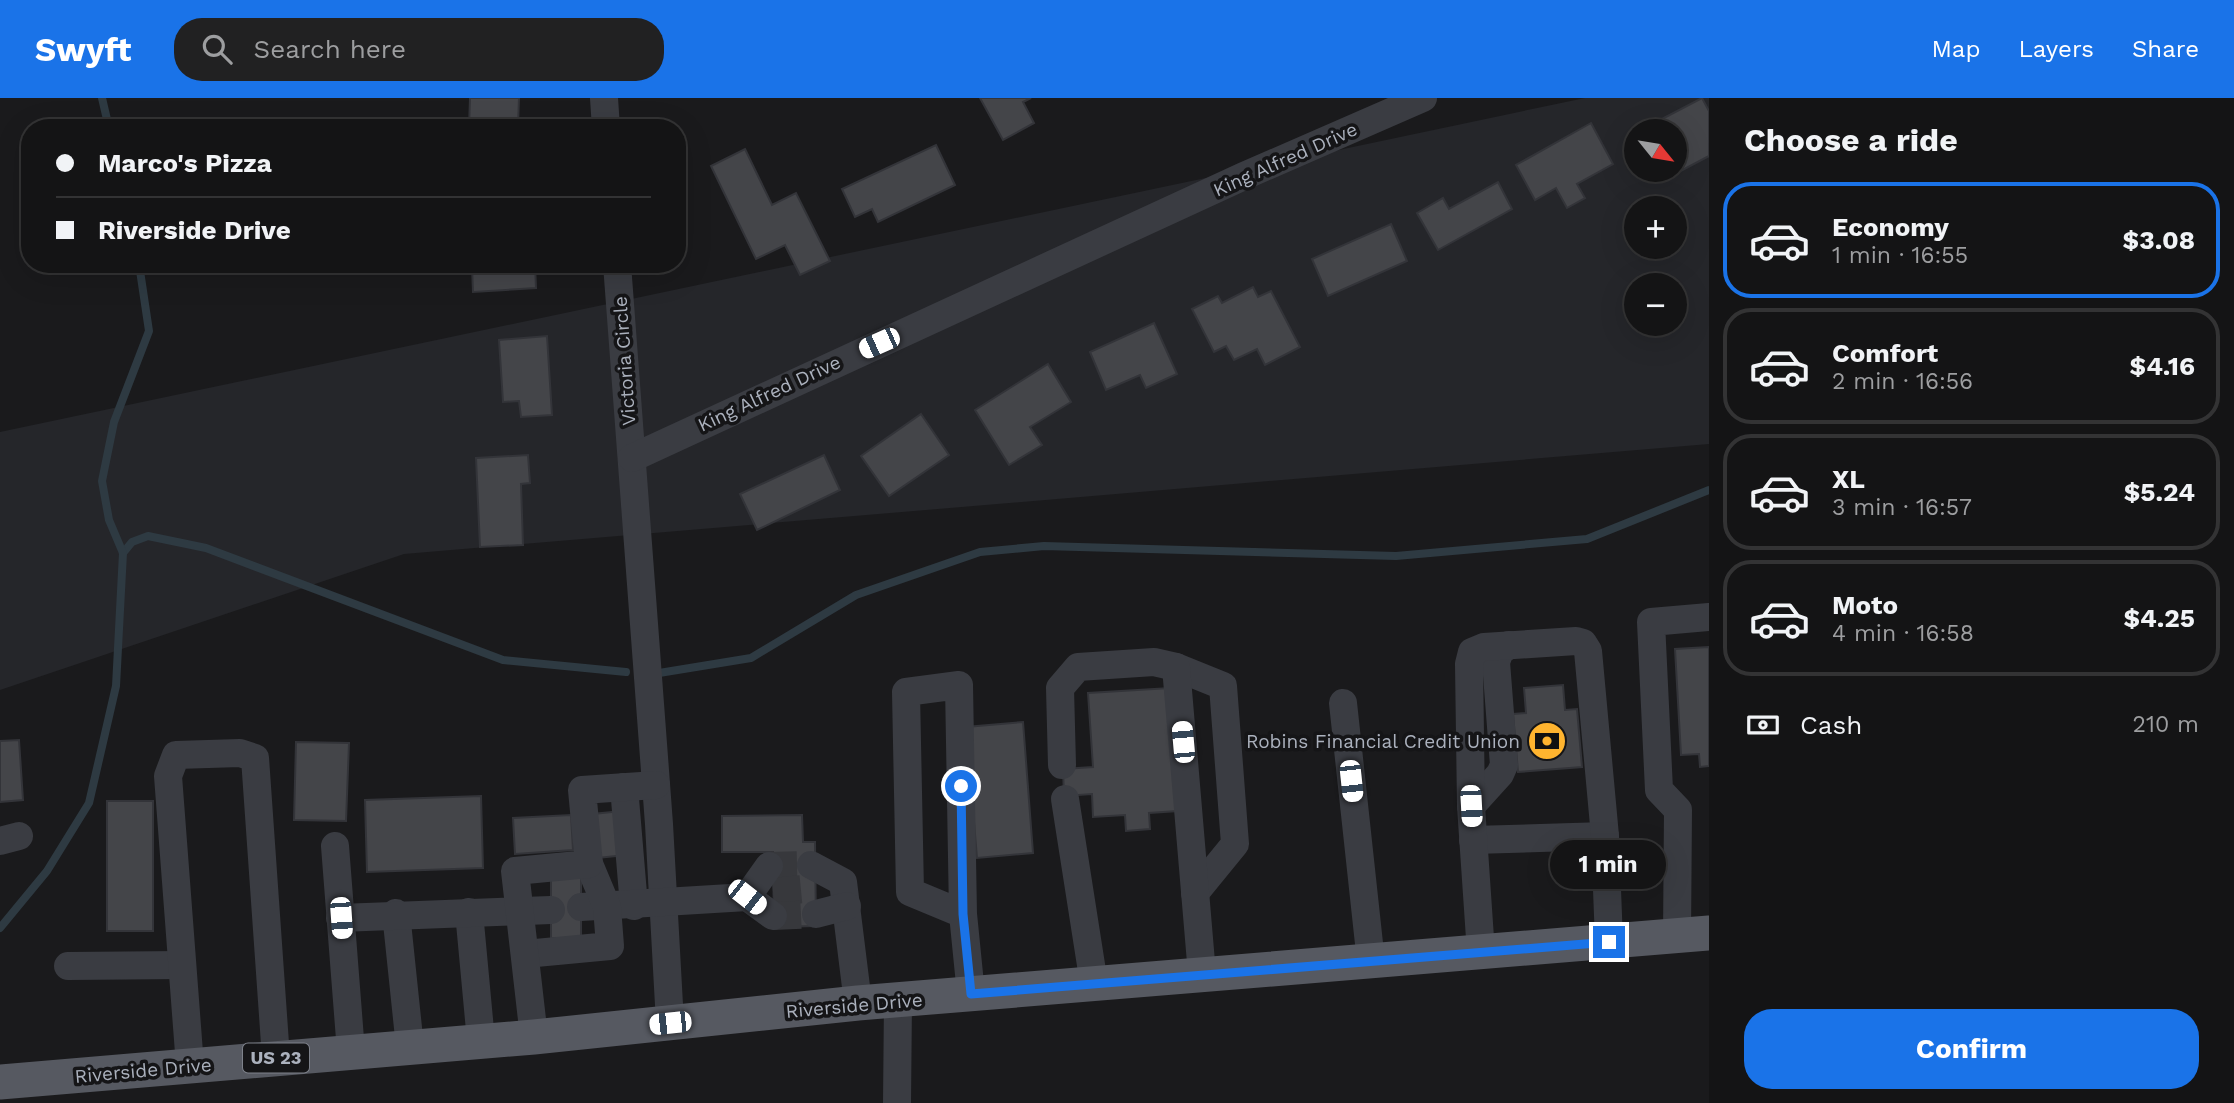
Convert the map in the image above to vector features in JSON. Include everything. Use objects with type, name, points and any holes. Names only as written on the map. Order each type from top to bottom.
[{"type":"main road","name":"Riverside Drive","points":[[0,1082],[534,1037],[858,1003],[1693,935]]},
{"type":"street","points":[[604,98],[605,119]]},
{"type":"street","name":"King Alfred Drive","points":[[632,457],[1244,176],[1423,98]]},
{"type":"street","name":"Victoria Circle","points":[[618,273],[632,457]]},
{"type":"street","points":[[632,457],[670,1023]]},
{"type":"street","points":[[1693,935],[1678,810],[1659,790],[1651,622],[1709,617]]},
{"type":"street","points":[[1481,953],[1473,840],[1480,795],[1504,765],[1496,662],[1500,646],[1576,641],[1587,648],[1605,836],[1609,942]]},
{"type":"street","points":[[1062,765],[1060,688],[1078,667],[1154,662],[1176,667],[1223,686],[1235,844],[1195,892]]},
{"type":"street","points":[[1176,667],[1202,974]]},
{"type":"street","points":[[963,914],[910,892],[906,691],[959,685],[963,914],[971,994]]},
{"type":"street","points":[[1343,703],[1371,962]]},
{"type":"street","points":[[190,1066],[168,776],[176,755],[240,754],[255,758],[276,1058]]},
{"type":"street","points":[[608,907],[589,863],[582,790],[656,785]]},
{"type":"street","points":[[525,954],[610,946],[608,907],[624,787]]},
{"type":"street","points":[[1065,799],[1094,984]]},
{"type":"street","points":[[1473,840],[1605,836]]},
{"type":"street","points":[[335,846],[351,1052]]},
{"type":"street","points":[[534,1037],[515,871],[589,863]]},
{"type":"street","points":[[845,894],[814,889],[845,894]]},
{"type":"street","points":[[608,907],[765,893]]},
{"type":"street","points":[[845,894],[858,1003]]},
{"type":"street","points":[[341,918],[396,913],[551,910]]},
{"type":"street","points":[[469,912],[481,1041]]},
{"type":"street","points":[[396,913],[411,1047]]},
{"type":"street","points":[[68,966],[182,965]]},
{"type":"street","points":[[897,1101],[898,1000]]},
{"type":"shaded area","points":[[1585,98],[1709,98],[1709,444],[404,554],[0,690],[0,432]]},
{"type":"building","points":[[470,98],[519,98],[518,119],[469,119]]},
{"type":"building","points":[[980,98],[1031,98],[1023,102],[1034,123],[1003,140]]},
{"type":"building","points":[[1702,98],[1709,111],[1709,156],[1687,168],[1687,119],[1662,119]]},
{"type":"building","points":[[1591,123],[1613,164],[1577,184],[1585,198],[1567,208],[1556,188],[1535,200],[1516,165]]},
{"type":"building","points":[[936,145],[955,185],[878,222],[872,209],[855,217],[842,189]]},
{"type":"building","points":[[745,149],[772,205],[796,193],[830,261],[800,275],[785,245],[756,259],[711,166]]},
{"type":"building","points":[[1498,182],[1512,209],[1438,250],[1417,213],[1443,198],[1449,209]]},
{"type":"building","points":[[1391,224],[1407,261],[1328,296],[1312,259]]},
{"type":"building","points":[[472,273],[535,273],[536,288],[473,292]]},
{"type":"building","points":[[1253,287],[1258,297],[1271,291],[1300,347],[1265,365],[1257,349],[1234,360],[1226,346],[1214,352],[1192,309],[1218,296],[1222,303]]},
{"type":"building","points":[[1154,323],[1177,374],[1146,388],[1140,375],[1106,390],[1090,352]]},
{"type":"building","points":[[547,336],[552,415],[521,417],[519,401],[503,402],[499,340]]},
{"type":"building","points":[[1048,364],[1071,402],[1030,427],[1042,445],[1009,465],[975,410]]},
{"type":"building","points":[[921,414],[949,455],[889,496],[861,456]]},
{"type":"building","points":[[528,455],[530,483],[521,484],[523,545],[480,547],[476,458]]},
{"type":"building","points":[[824,455],[840,490],[757,530],[740,494]]},
{"type":"building","points":[[1709,647],[1709,766],[1700,767],[1699,754],[1681,755],[1675,649]]},
{"type":"building","name":"Robins Financial Credit Union","points":[[1563,685],[1565,710],[1577,709],[1582,767],[1518,772],[1513,714],[1526,713],[1524,688]]},
{"type":"building","points":[[1170,688],[1178,811],[1149,813],[1150,829],[1126,831],[1125,815],[1093,817],[1092,794],[1064,796],[1063,769],[1093,767],[1088,693]]},
{"type":"building","points":[[1023,722],[1033,853],[977,858],[966,727]]},
{"type":"building","points":[[19,740],[23,800],[0,802],[0,741]]},
{"type":"building","points":[[296,742],[349,743],[346,821],[294,820]]},
{"type":"building","points":[[481,796],[483,868],[367,872],[365,800]]},
{"type":"building","points":[[107,801],[153,801],[153,931],[107,931]]},
{"type":"building","points":[[621,811],[625,855],[598,858],[593,814]]},
{"type":"building","points":[[571,815],[573,850],[515,854],[513,818]]},
{"type":"building","points":[[802,815],[803,842],[815,842],[816,926],[774,927],[773,852],[722,852],[722,816]]},
{"type":"building","points":[[551,870],[581,870],[581,939],[551,938]]},
{"type":"waterway","points":[[102,98],[107,119]]},
{"type":"waterway","points":[[0,928],[47,871],[89,803],[116,686],[123,553],[109,520],[102,481],[114,422],[149,331],[140,273]]},
{"type":"waterway","points":[[653,674],[751,658],[856,595],[980,552],[1044,546],[1396,556],[1587,539],[1709,490]]},
{"type":"waterway","points":[[123,553],[132,542],[148,536],[206,548],[503,660],[626,672]]},
{"type":"tunnel","points":[[769,866],[811,865]]},
{"type":"tunnel","points":[[773,892],[814,888]]},
{"type":"tunnel","points":[[773,916],[816,914]]},
{"type":"place","name":"Robins Financial Credit Union","points":[[1547,741]]},
{"type":"route","points":[[961,786],[963,914],[971,994],[1609,942]]}]
